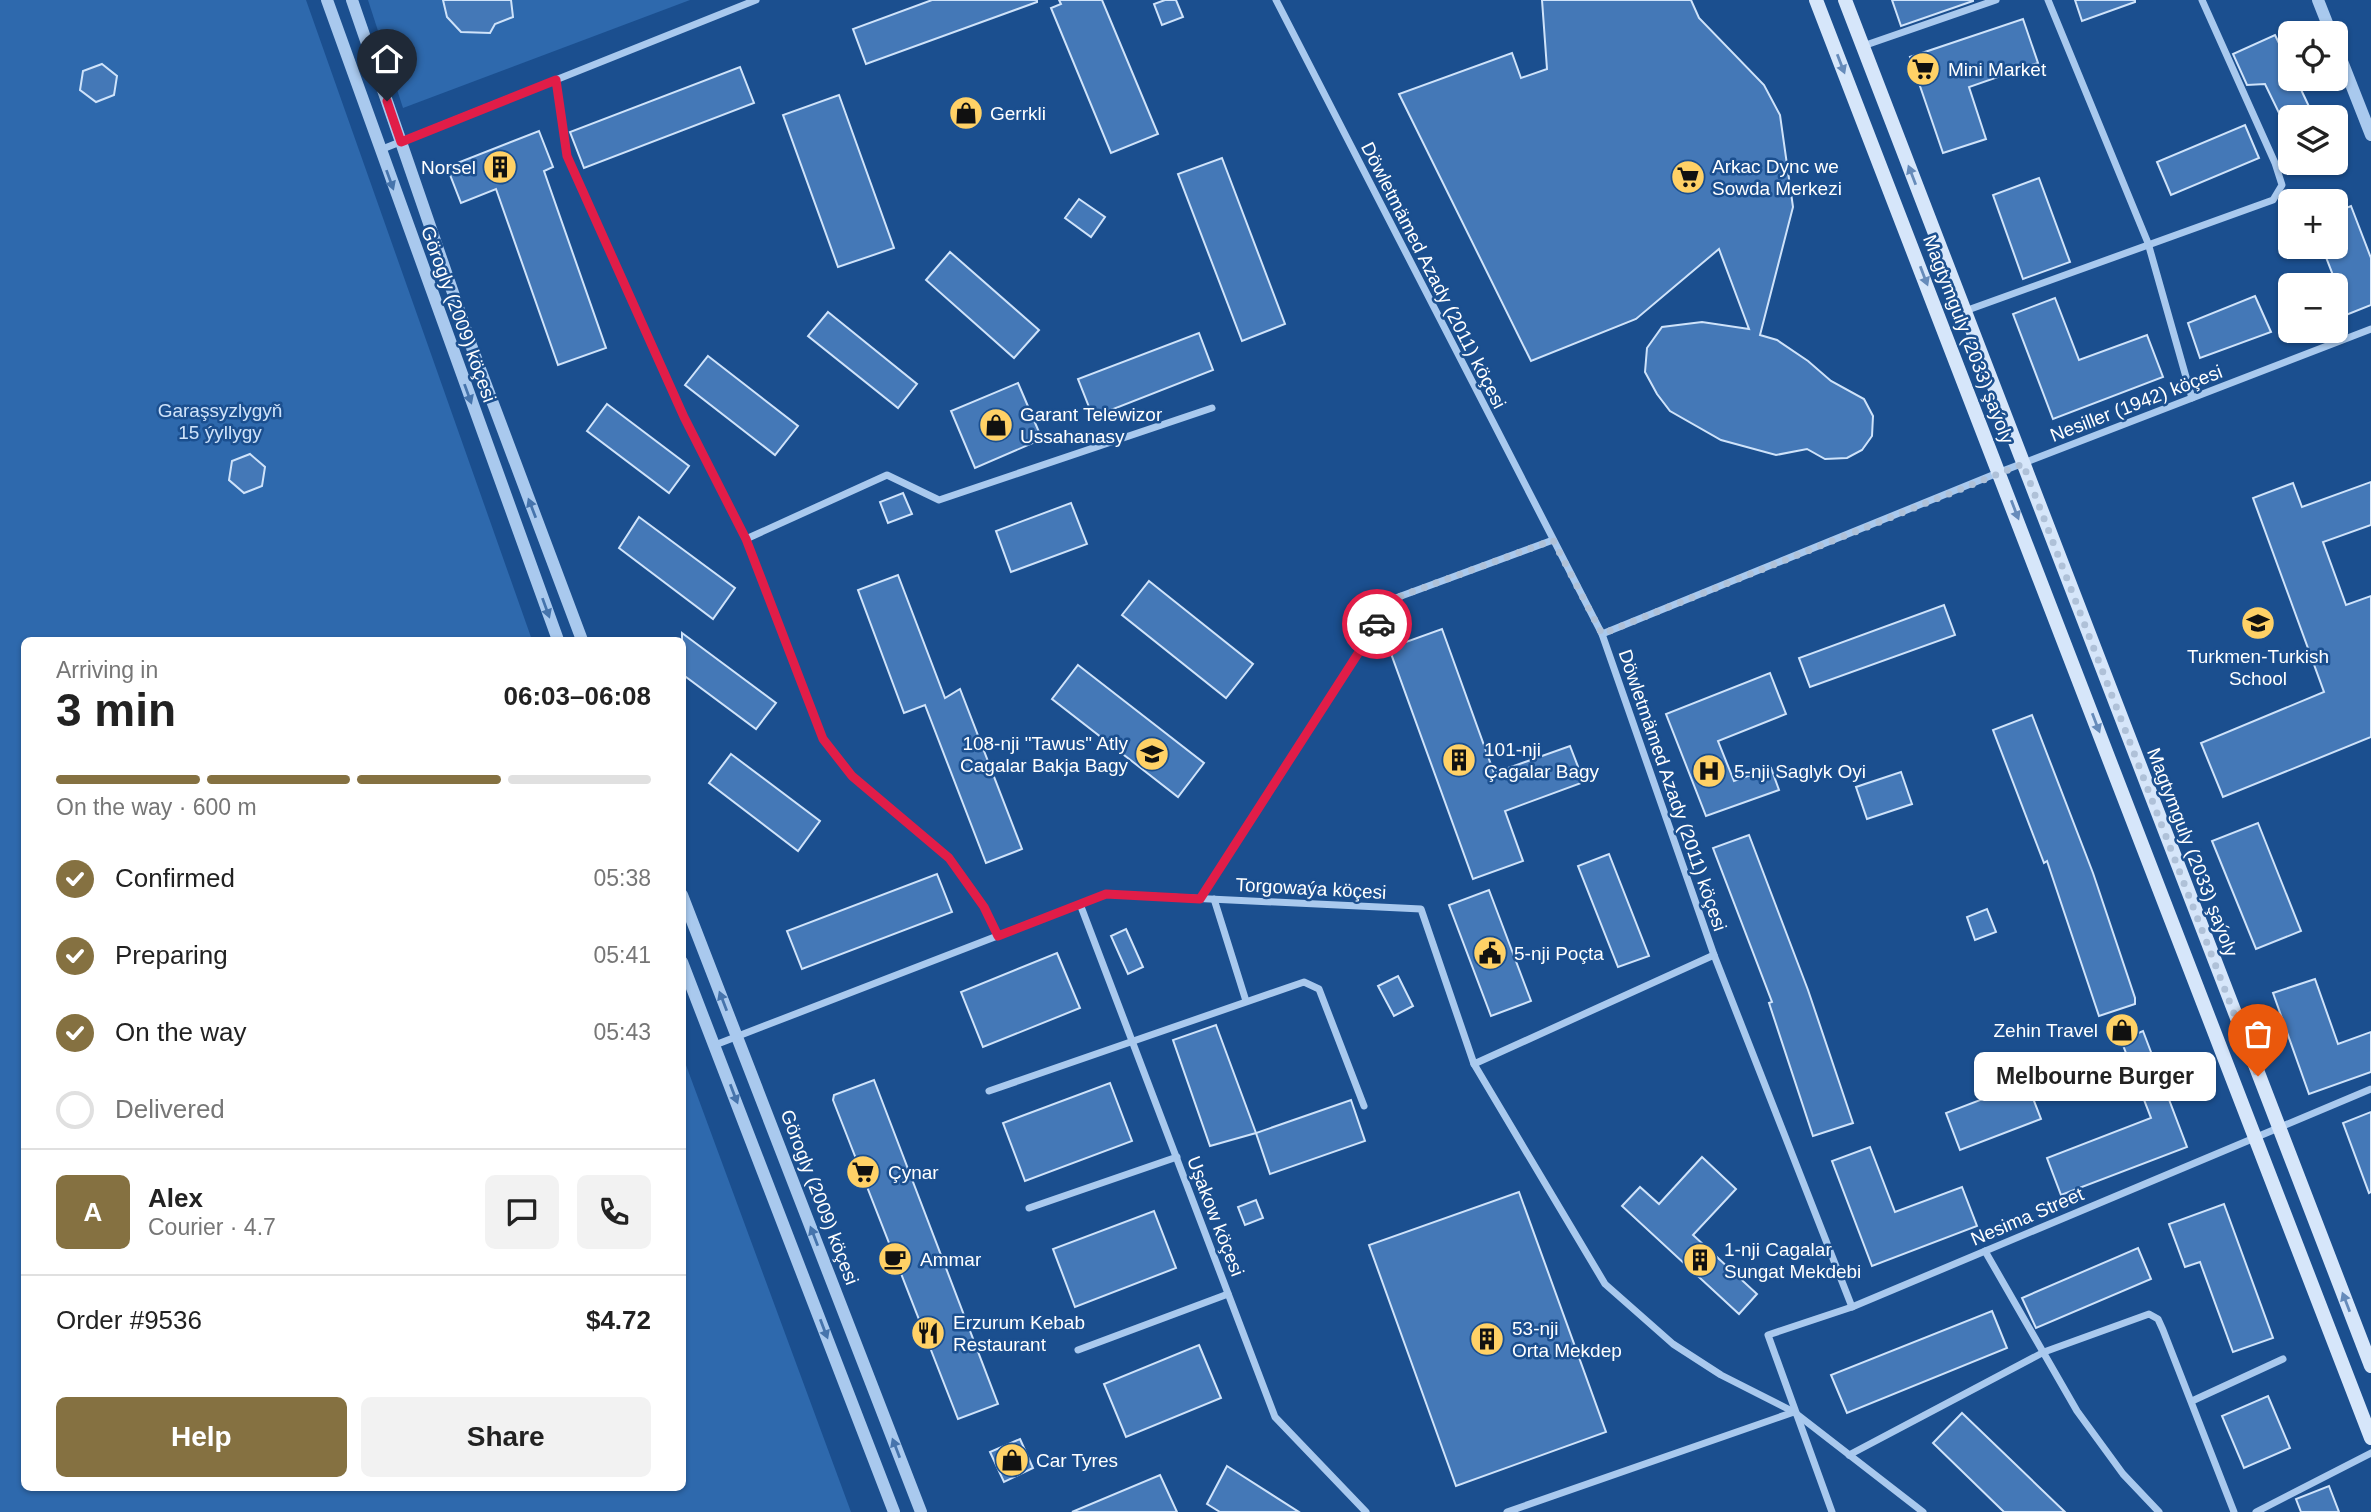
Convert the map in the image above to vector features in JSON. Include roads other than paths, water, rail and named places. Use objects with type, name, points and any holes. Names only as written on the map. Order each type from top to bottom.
[{"type":"main road","name":"Magtymguly (2033) şaýoly","points":[[1816,0],[2371,1438]]},
{"type":"main road","name":"Magtymguly (2033) şaýoly","points":[[1844,0],[2371,1366]]},
{"type":"street","name":"Görogly (2009) köçesi","points":[[327,0],[557,637]]},
{"type":"street","name":"Görogly (2009) köçesi","points":[[352,0],[471,345],[581,637]]},
{"type":"street","points":[[380,150],[757,0]]},
{"type":"street","name":"Döwletmämed Azady (2011) köçesi","points":[[1276,0],[1602,634],[1714,955],[1852,1307]]},
{"type":"street","points":[[1863,46],[1996,0]]},
{"type":"street","points":[[2048,0],[2148,243],[2192,398]]},
{"type":"street","points":[[1964,312],[2148,243],[2273,200],[2281,185],[2275,163],[2202,0]]},
{"type":"street","points":[[2318,0],[2326,21]]},
{"type":"street","points":[[2348,77],[2371,135]]},
{"type":"street","points":[[556,80],[567,156],[684,417],[746,539],[823,739],[852,776],[949,858],[984,907],[998,936]]},
{"type":"street","name":"Nesiller (1942) köçesi","points":[[1602,634],[2000,472],[2371,330]]},
{"type":"street","points":[[746,539],[887,475],[939,500],[1212,408]]},
{"type":"street","points":[[1200,899],[1393,599],[1553,540]]},
{"type":"street","name":"Torgowaýa köçesi","points":[[715,1045],[1106,894],[1421,909],[1474,1064]]},
{"type":"street","points":[[1214,899],[1245,1001]]},
{"type":"street","name":"Uşakow köçesi","points":[[1080,904],[1275,1417],[1366,1512]]},
{"type":"street","name":"Görogly (2009) köçesi","points":[[686,905],[921,1512]]},
{"type":"street","points":[[1714,955],[1474,1064],[1605,1284],[1673,1344],[1721,1375],[1794,1412],[1923,1512]]},
{"type":"street","points":[[686,972],[894,1512]]},
{"type":"street","points":[[989,1091],[1132,1039],[1304,982],[1319,989],[1364,1107]]},
{"type":"street","name":"Nesima Street","points":[[1794,1412],[1768,1335],[1852,1307],[2371,1089]]},
{"type":"street","points":[[1029,1208],[1177,1157]]},
{"type":"street","points":[[1985,1251],[2077,1411],[2123,1474],[2160,1512]]},
{"type":"street","points":[[1078,1350],[1228,1294]]},
{"type":"street","points":[[1849,1455],[2043,1352],[2149,1314],[2158,1319],[2234,1512]]},
{"type":"street","points":[[2192,1401],[2283,1359]]},
{"type":"street","points":[[1507,1512],[1794,1412]]},
{"type":"street","points":[[1794,1412],[1832,1512]]},
{"type":"street","points":[[2256,1512],[2371,1453]]},
{"type":"place","name":"Mini Market","points":[[1923,69]]},
{"type":"place","name":"Gerrkli","points":[[966,113]]},
{"type":"place","name":"Norsel","points":[[500,167]]},
{"type":"place","name":"Arkac Dync we Sowda Merkezi","points":[[1688,177]]},
{"type":"place","name":"Garant Telewizor Ussahanasy","points":[[996,425]]},
{"type":"place","name":"Turkmen-Turkish School","points":[[2258,623]]},
{"type":"place","name":"108-nji \"Tawus\" Atly Cagalar Bakja Bagy","points":[[1152,754]]},
{"type":"place","name":"101-nji Çagalar Bagy","points":[[1459,760]]},
{"type":"place","name":"5-nji Saglyk Oyi","points":[[1709,771]]},
{"type":"place","name":"5-nji Poçta","points":[[1490,953]]},
{"type":"place","name":"Zehin Travel","points":[[2122,1030]]},
{"type":"place","name":"Melbourne Burger","points":[[2258,1076]]},
{"type":"place","name":"Çynar","points":[[863,1172]]},
{"type":"place","name":"Ammar","points":[[895,1259]]},
{"type":"place","name":"1-nji Cagalar Sungat Mekdebi","points":[[1700,1260]]},
{"type":"place","name":"Erzurum Kebab Restaurant","points":[[928,1333]]},
{"type":"place","name":"53-nji Orta Mekdep","points":[[1487,1339]]},
{"type":"place","name":"Car Tyres","points":[[1012,1460]]},
{"type":"park label","name":"Garaşsyzlygyň 15 ýyllygy","points":[[220,421]]}]
